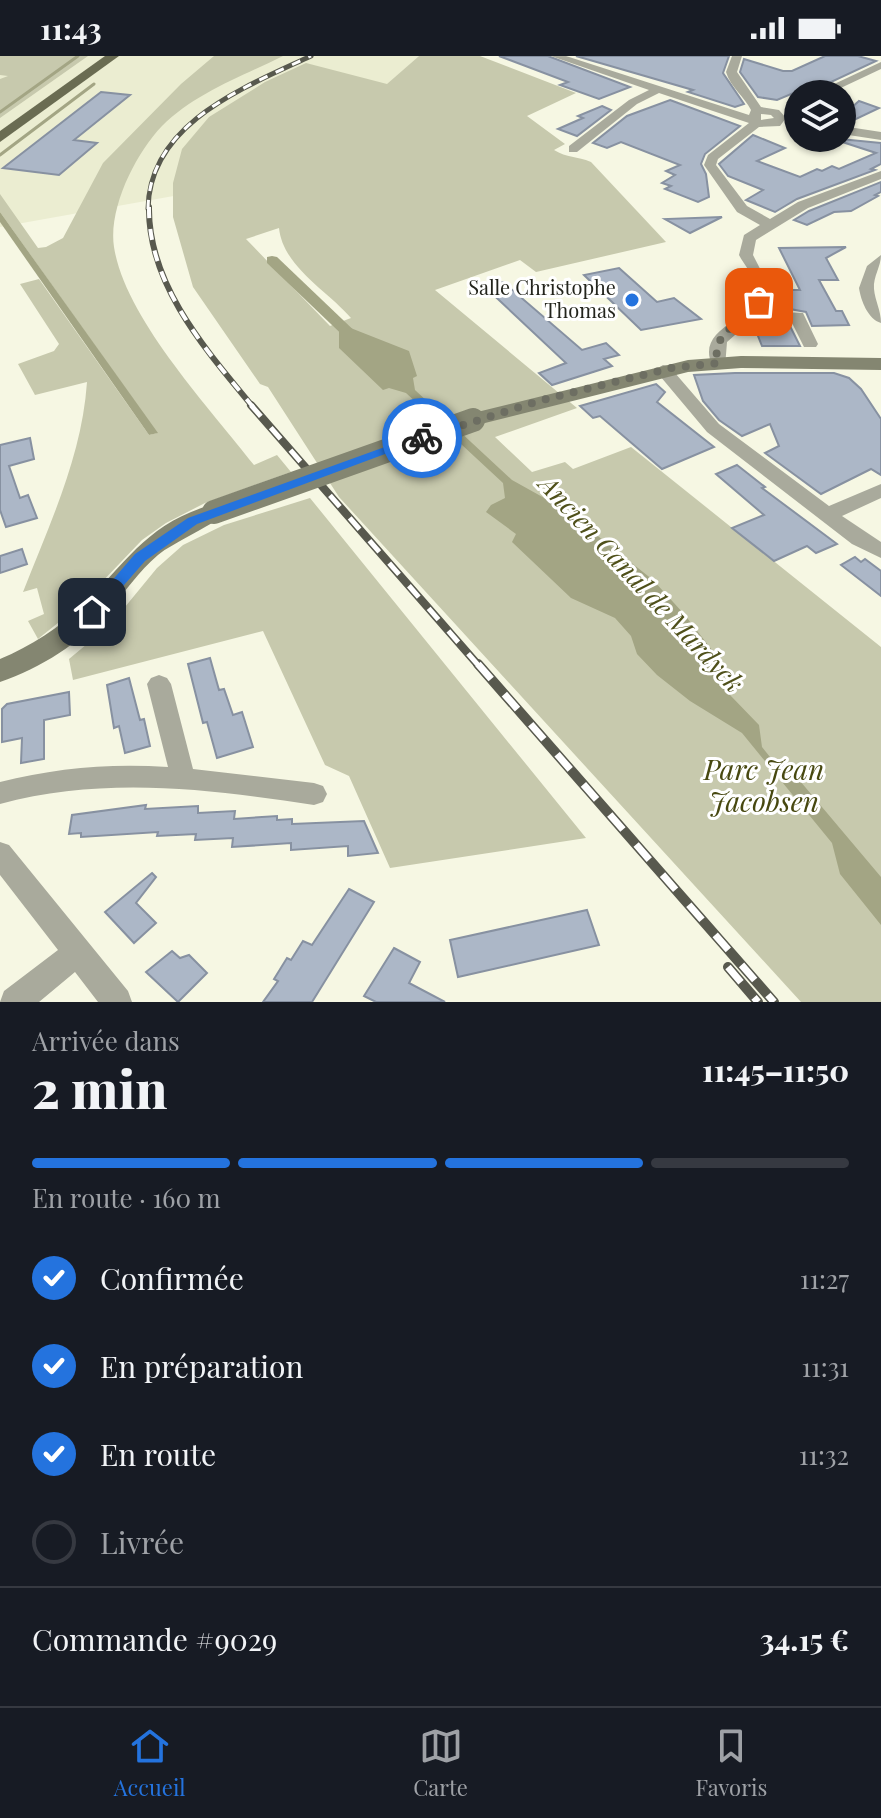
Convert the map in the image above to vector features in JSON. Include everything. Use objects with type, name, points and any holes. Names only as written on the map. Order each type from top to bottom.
[{"type":"main road","points":[[0,131],[104,56]]},
{"type":"main road","points":[[0,138],[113,56]]},
{"type":"street","points":[[556,56],[723,112],[756,117],[784,115]]},
{"type":"street","points":[[737,56],[731,68],[732,78],[756,117]]},
{"type":"street","points":[[849,80],[881,65]]},
{"type":"street","points":[[573,149],[633,102],[657,90]]},
{"type":"street","points":[[756,117],[715,155],[710,165],[742,209],[768,224]]},
{"type":"street","points":[[856,132],[881,136]]},
{"type":"street","points":[[719,363],[715,352],[718,340],[759,302],[763,288],[746,255],[745,246],[752,235],[808,202],[881,175]]},
{"type":"street","points":[[881,259],[868,273],[865,284],[871,305],[881,318]]},
{"type":"street","points":[[746,316],[797,316],[810,344]]},
{"type":"street","points":[[2,664],[48,647],[81,622],[154,545],[214,512],[473,420],[663,370],[719,363],[881,364]]},
{"type":"street","points":[[663,370],[713,428],[827,515],[881,551]]},
{"type":"street","points":[[827,515],[881,490]]},
{"type":"street","points":[[159,684],[183,779]]},
{"type":"street","points":[[0,793],[21,787],[94,779],[183,779],[314,794]]},
{"type":"street","points":[[0,854],[117,1002]]},
{"type":"street","points":[[15,1002],[77,953]]},
{"type":"shaded area","points":[[0,56],[419,56],[295,167],[196,192],[0,227]]},
{"type":"green space","points":[[0,56],[88,56],[0,118],[0,79],[8,76],[0,75]]},
{"type":"green space","points":[[214,56],[283,56],[189,104],[152,137],[134,166],[120,199],[115,215],[114,247],[121,274],[134,303],[193,389],[254,465],[277,455],[291,472],[205,503],[166,523],[142,540],[79,606],[38,639],[28,621],[44,614],[37,588],[23,592],[72,463],[87,382],[35,395],[18,364],[54,351],[59,344],[20,284],[39,279],[149,435],[157,433],[0,212],[0,194],[38,248],[63,238],[103,163],[181,84]]},
{"type":"green space","name":"Parc Jean Jacobsen","points":[[419,56],[480,56],[576,93],[527,116],[565,144],[554,150],[591,162],[666,242],[536,272],[520,260],[435,290],[577,408],[495,437],[532,472],[565,462],[573,469],[631,447],[881,647],[881,1002],[801,1002],[339,497],[268,387],[260,384],[193,287],[173,217],[173,183],[182,149],[209,117],[265,82],[306,63],[387,84]],"holes":[[[279,228],[282,242],[297,266],[351,318],[330,326],[246,239]]]},
{"type":"green space","points":[[310,498],[586,838],[390,868],[349,776],[325,765],[263,631],[73,680],[69,659],[111,624],[157,568],[183,545],[224,525]]},
{"type":"water","points":[[0,212],[158,433],[149,435],[0,222]]},
{"type":"water","name":"Ancien Canal de Mardyck","points":[[343,325],[409,351],[417,376],[413,378],[415,390],[512,480],[564,509],[653,580],[684,614],[740,686],[730,695],[759,725],[762,747],[774,762],[785,765],[795,775],[881,877],[881,925],[840,874],[832,843],[742,733],[690,701],[657,675],[637,654],[631,636],[615,618],[571,598],[512,542],[516,534],[486,512],[491,505],[505,498],[503,483],[406,393],[389,388],[383,390],[339,348],[339,327]]},
{"type":"building","points":[[499,56],[548,56],[630,87],[599,99],[560,85],[568,82]]},
{"type":"building","points":[[576,56],[729,56],[723,73],[744,104],[735,107],[688,92],[693,90]]},
{"type":"building","points":[[825,56],[858,56],[876,61],[835,80],[784,80],[784,97],[777,100],[758,97],[740,72],[744,59],[792,71]]},
{"type":"building","points":[[101,92],[130,95],[74,140],[97,143],[59,175],[3,168]]},
{"type":"building","points":[[670,100],[740,126],[705,154],[701,164],[706,174],[709,197],[698,202],[665,189],[671,186],[662,183],[675,175],[666,171],[680,165],[621,142],[607,148],[593,143],[627,116]]},
{"type":"building","points":[[859,101],[879,108],[856,119],[856,104]]},
{"type":"building","points":[[602,106],[611,110],[577,136],[558,129],[583,118],[578,116]]},
{"type":"building","points":[[753,135],[784,148],[757,161],[800,177],[817,169],[822,171],[832,166],[839,169],[876,153],[856,146],[856,141],[881,143],[881,164],[871,169],[875,170],[797,199],[775,212],[746,200],[763,190],[728,176],[719,164]]},
{"type":"building","points":[[881,182],[881,192],[875,195],[878,196],[851,211],[834,212],[807,225],[794,220],[809,211]]},
{"type":"building","points":[[722,217],[690,233],[665,219]]},
{"type":"building","points":[[846,247],[826,258],[838,280],[819,280],[836,311],[842,311],[849,325],[812,326],[806,312],[790,309],[784,296],[791,296],[788,290],[800,290],[779,248]]},
{"type":"building","name":"Salle Christophe Thomas","points":[[619,268],[657,302],[674,298],[701,319],[641,330],[584,275]]},
{"type":"building","points":[[503,282],[582,350],[606,343],[619,355],[604,359],[612,366],[552,385],[539,373],[566,363],[485,287]]},
{"type":"building","points":[[769,324],[789,324],[800,346],[762,346],[756,331],[772,331]]},
{"type":"building","points":[[834,373],[849,378],[861,389],[881,419],[881,475],[871,469],[821,494],[765,453],[779,446],[770,424],[742,436],[719,420],[703,401],[694,375]]},
{"type":"building","points":[[656,384],[665,392],[657,402],[714,447],[662,469],[600,416],[593,418],[580,406]]},
{"type":"building","points":[[30,438],[34,459],[9,466],[20,498],[28,495],[37,518],[6,527],[0,510],[0,445]]},
{"type":"building","points":[[737,465],[765,487],[762,488],[837,544],[816,553],[807,546],[774,561],[732,528],[764,515],[716,474]]},
{"type":"building","points":[[22,549],[27,564],[0,573],[0,556]]},
{"type":"building","points":[[855,557],[861,562],[865,559],[881,571],[881,596],[841,565]]},
{"type":"building","points":[[210,658],[219,690],[224,689],[233,715],[242,712],[253,747],[217,758],[207,722],[203,723],[188,664]]},
{"type":"building","points":[[129,678],[150,746],[125,753],[119,726],[114,728],[107,685]]},
{"type":"building","points":[[69,692],[70,715],[44,720],[44,759],[21,763],[22,738],[2,742],[2,709],[7,704]]},
{"type":"building","points":[[146,805],[145,809],[198,806],[198,813],[235,811],[234,819],[277,816],[277,820],[292,819],[292,824],[364,821],[378,853],[348,856],[348,846],[291,850],[291,843],[232,847],[233,838],[195,840],[196,834],[157,836],[158,832],[81,837],[81,833],[69,834],[72,815]]},
{"type":"building","points":[[152,873],[156,877],[136,903],[156,923],[134,943],[105,912]]},
{"type":"building","points":[[349,889],[374,902],[312,1002],[263,1002],[278,981],[274,979],[287,958],[291,960],[303,941],[312,945]]},
{"type":"building","points":[[587,910],[599,945],[458,977],[450,940]]},
{"type":"building","points":[[394,948],[420,962],[409,983],[445,1002],[376,1002],[364,996]]},
{"type":"building","points":[[172,951],[180,958],[189,955],[207,973],[178,1002],[146,972]]},
{"type":"waterway","points":[[0,112],[78,56]]},
{"type":"waterway","points":[[0,155],[94,84]]},
{"type":"waterway","points":[[272,260],[359,343]]},
{"type":"railway","points":[[148,209],[153,179],[165,153],[183,131],[231,95],[311,56]]},
{"type":"railway","points":[[149,207],[151,236],[169,290],[199,339],[253,407]]},
{"type":"railway","points":[[251,405],[479,666]]},
{"type":"railway","points":[[478,664],[774,1002]]},
{"type":"railway","points":[[728,967],[758,1002]]},
{"type":"way so far","points":[[422,438],[539,401],[671,368],[719,363],[715,352],[718,340],[759,302]]},
{"type":"place","name":"Salle Christophe Thomas","points":[[632,300]]},
{"type":"route","points":[[92,612],[140,557],[193,521],[422,438]]}]
